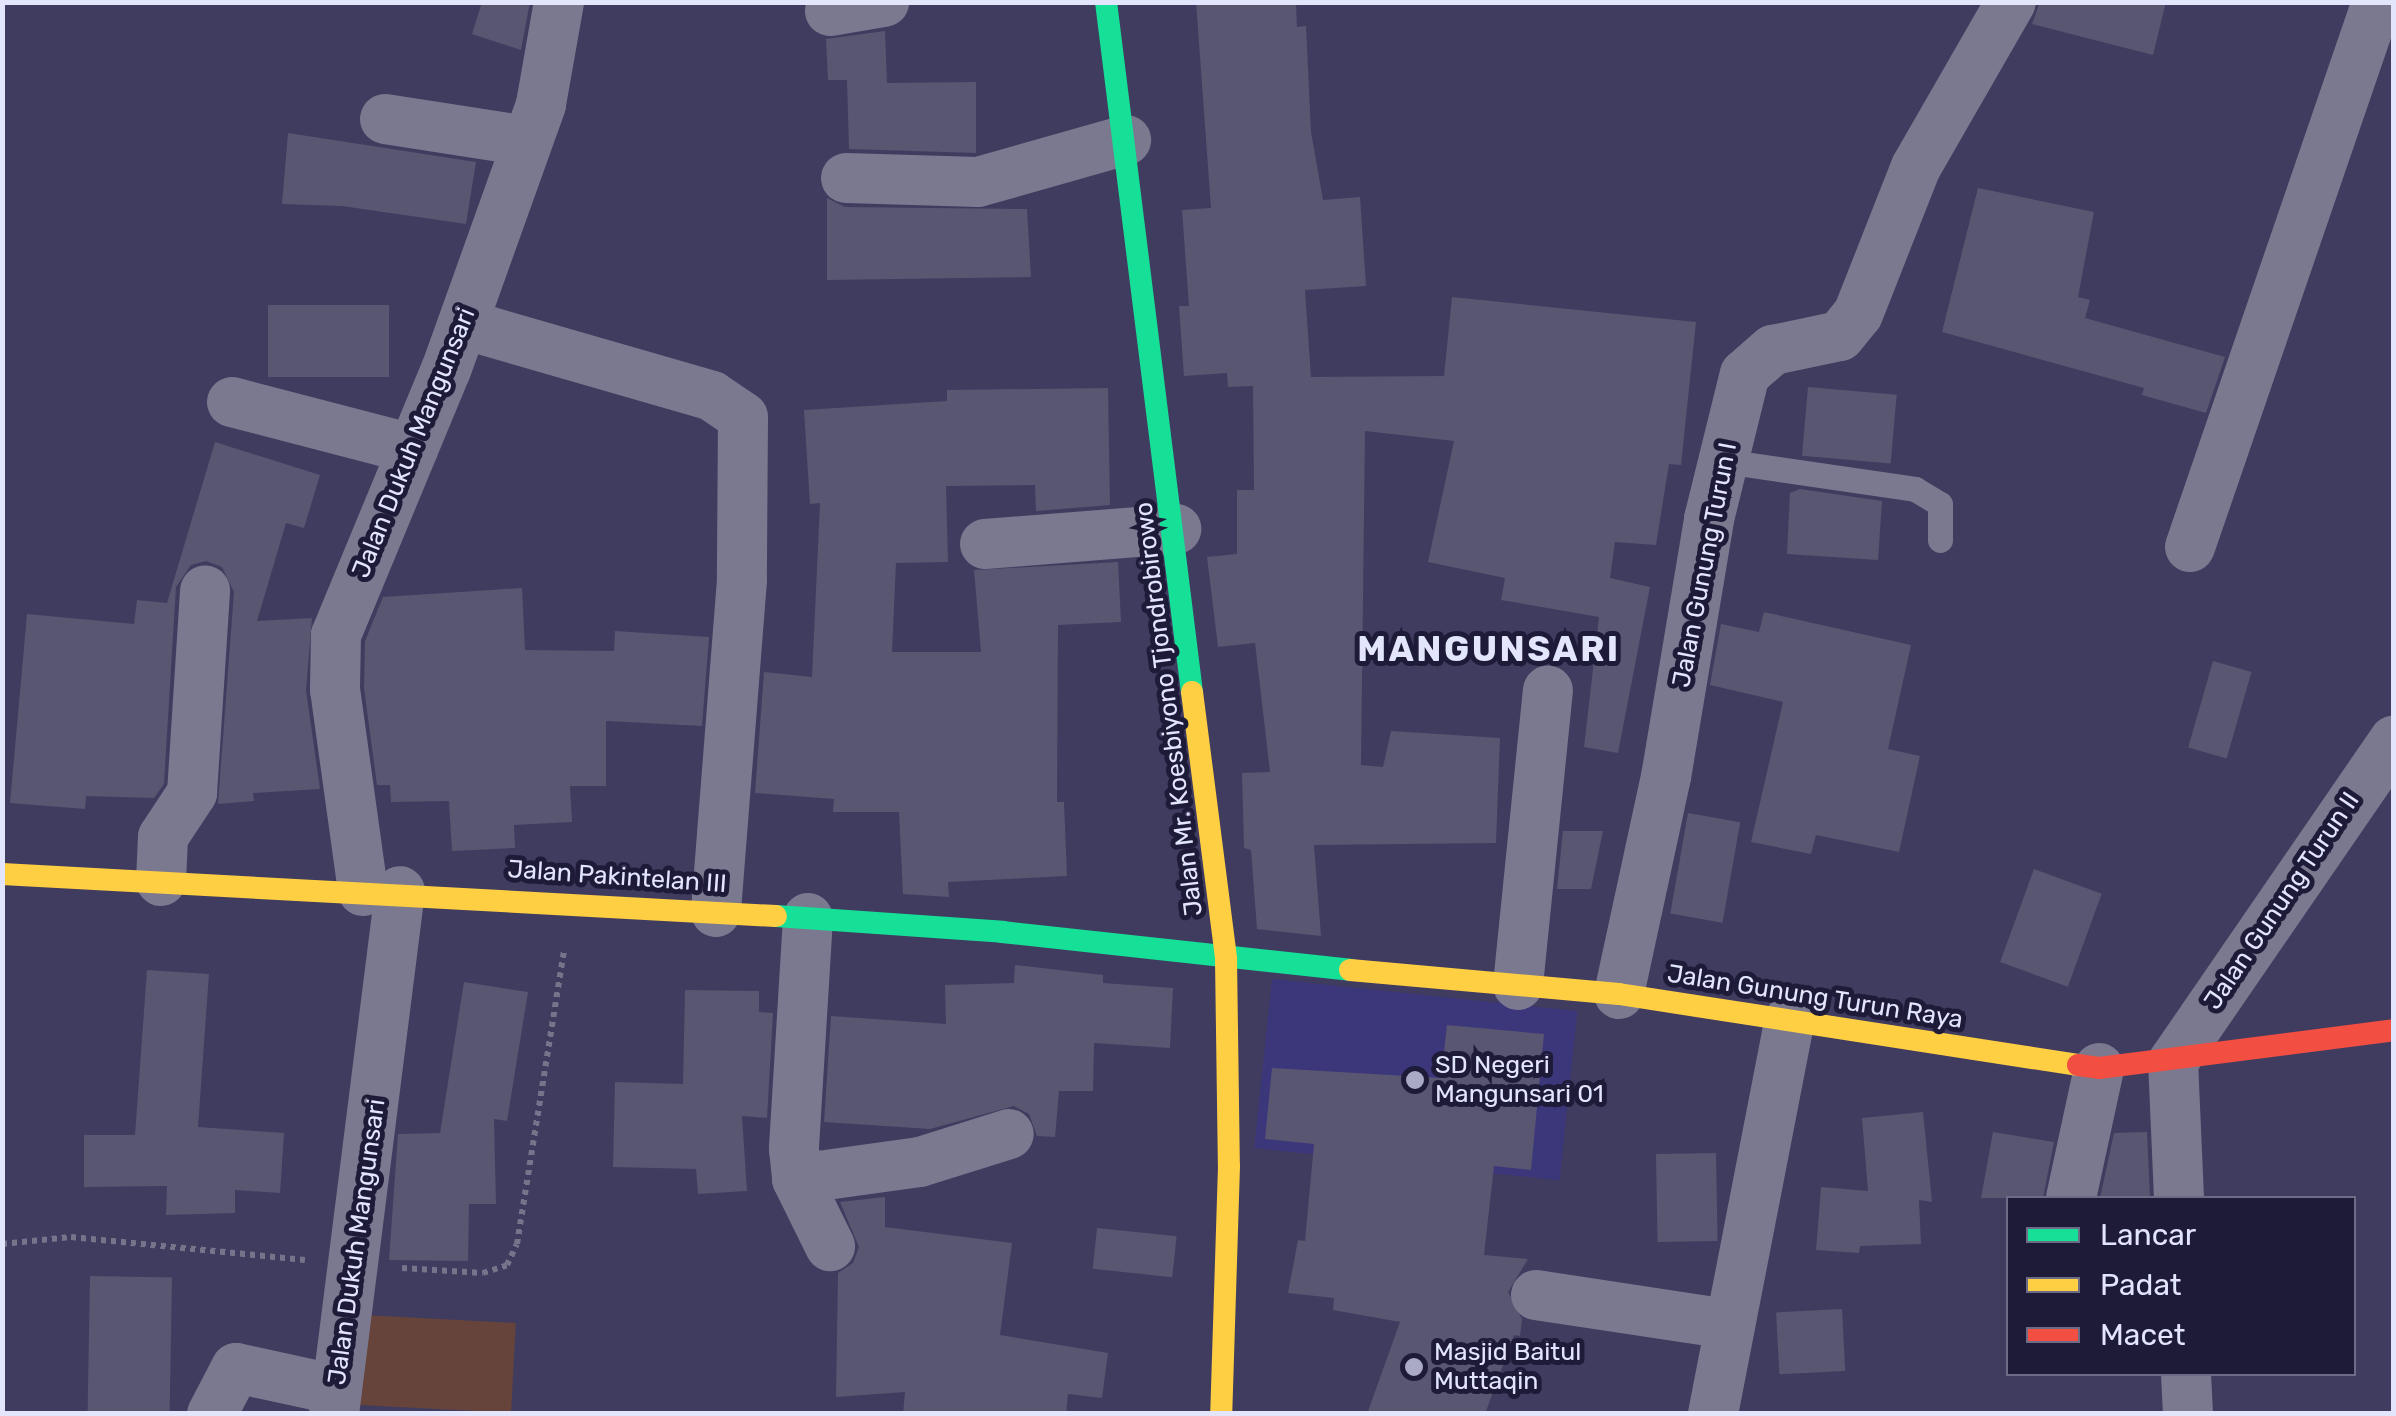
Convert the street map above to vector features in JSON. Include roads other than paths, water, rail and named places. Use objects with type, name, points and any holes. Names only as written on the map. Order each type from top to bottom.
[{"type":"street","name":"Jalan Dukuh Mangunsari","points":[[336,1402],[356,1265],[382,891],[336,690],[336,635],[462,324],[528,141],[559,2]]},
{"type":"street","points":[[830,11],[884,2]]},
{"type":"street","name":"Jalan Mr. Koesbiyono Tjondrobirowo","points":[[1106,2],[1176,529],[1226,960],[1230,1166],[1221,1414]]},
{"type":"street","name":"Jalan Gunung Turun I","points":[[1619,994],[1724,461],[1746,374],[1773,350],[1840,336],[1858,314],[1916,167],[2011,2]]},
{"type":"street","points":[[2190,548],[2377,2]]},
{"type":"street","points":[[385,120],[528,141]]},
{"type":"street","points":[[846,178],[978,182],[1126,140]]},
{"type":"street","points":[[462,324],[712,396],[742,417],[742,580],[716,912]]},
{"type":"street","points":[[232,402],[413,449]]},
{"type":"street","points":[[985,544],[1176,529]]},
{"type":"street","points":[[161,881],[164,837],[192,793],[205,590]]},
{"type":"street","points":[[1518,986],[1548,691]]},
{"type":"street","name":"Jalan Gunung Turun II","points":[[2173,1062],[2394,741]]},
{"type":"street","name":"Jalan Pakintelan III","points":[[2,874],[572,901],[1002,932],[1226,960]]},
{"type":"street","points":[[808,918],[798,1179],[830,1246]]},
{"type":"street","name":"Jalan Gunung Turun Raya","points":[[1226,960],[1619,994],[2100,1068],[2173,1062],[2394,1030]]},
{"type":"street","points":[[1713,1414],[1726,1324],[1790,1019]]},
{"type":"street","points":[[2173,1062],[2179,1196]]},
{"type":"street","points":[[2071,1196],[2100,1068]]},
{"type":"street","points":[[798,1179],[920,1162],[1009,1134]]},
{"type":"street","points":[[1536,1295],[1726,1324]]},
{"type":"street","points":[[212,1414],[236,1368],[336,1402]]},
{"type":"street","points":[[2186,1376],[2188,1414]]},
{"type":"lane","points":[[1724,461],[1916,489],[1940,504],[1940,540]]},
{"type":"place","name":"SD Negeri Mangunsari 01","points":[[1415,1080]]},
{"type":"place","name":"Masjid Baitul Muttaqin","points":[[1414,1367]]},
{"type":"district","name":"MANGUNSARI","points":[[1489,649]]}]
